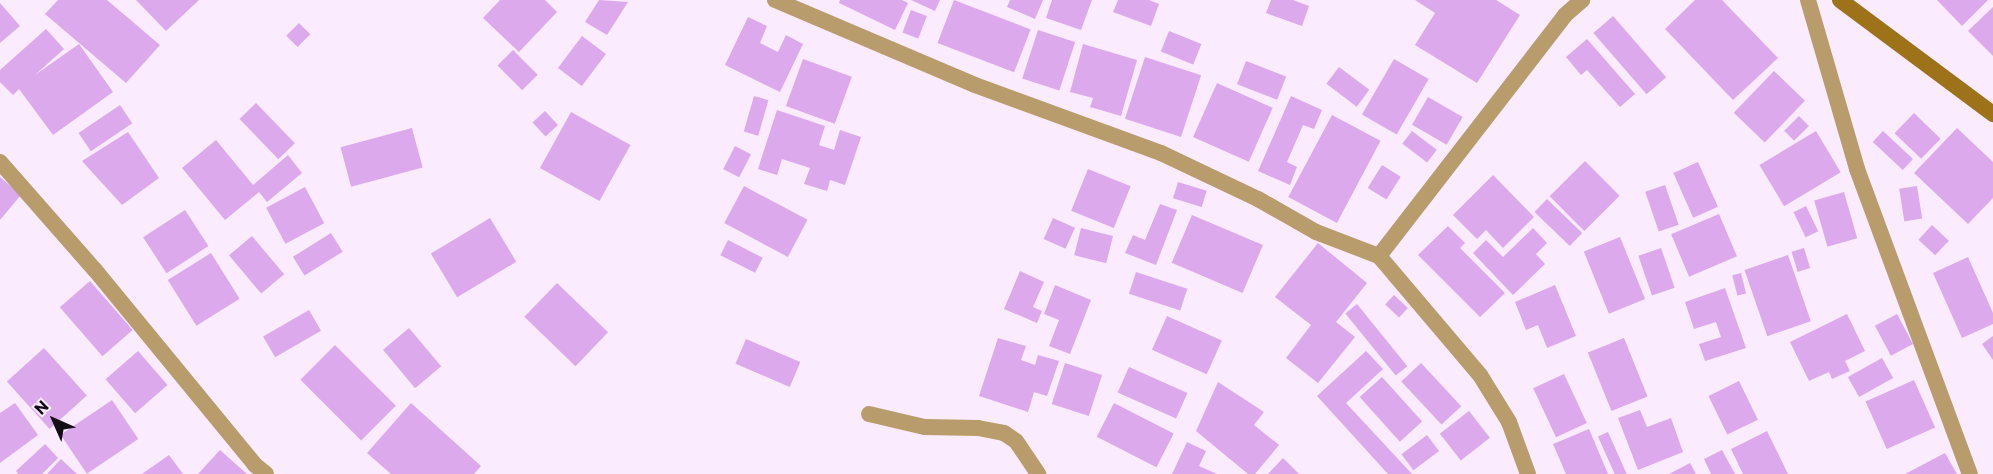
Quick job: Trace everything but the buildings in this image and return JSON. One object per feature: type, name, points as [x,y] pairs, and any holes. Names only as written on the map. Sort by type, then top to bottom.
[{"type":"main road","points":[[1840,0],[1993,114]]},
{"type":"street","points":[[775,0],[975,85],[1161,153],[1258,199],[1316,232],[1379,256],[1480,375],[1509,422],[1528,474]]},
{"type":"street","points":[[1379,256],[1565,15],[1582,0]]},
{"type":"street","points":[[1808,0],[1857,169],[1970,474]]},
{"type":"street","points":[[0,162],[94,270],[255,465],[266,474]]},
{"type":"street","points":[[869,414],[925,427],[978,428],[1004,433],[1016,441],[1038,474]]}]
